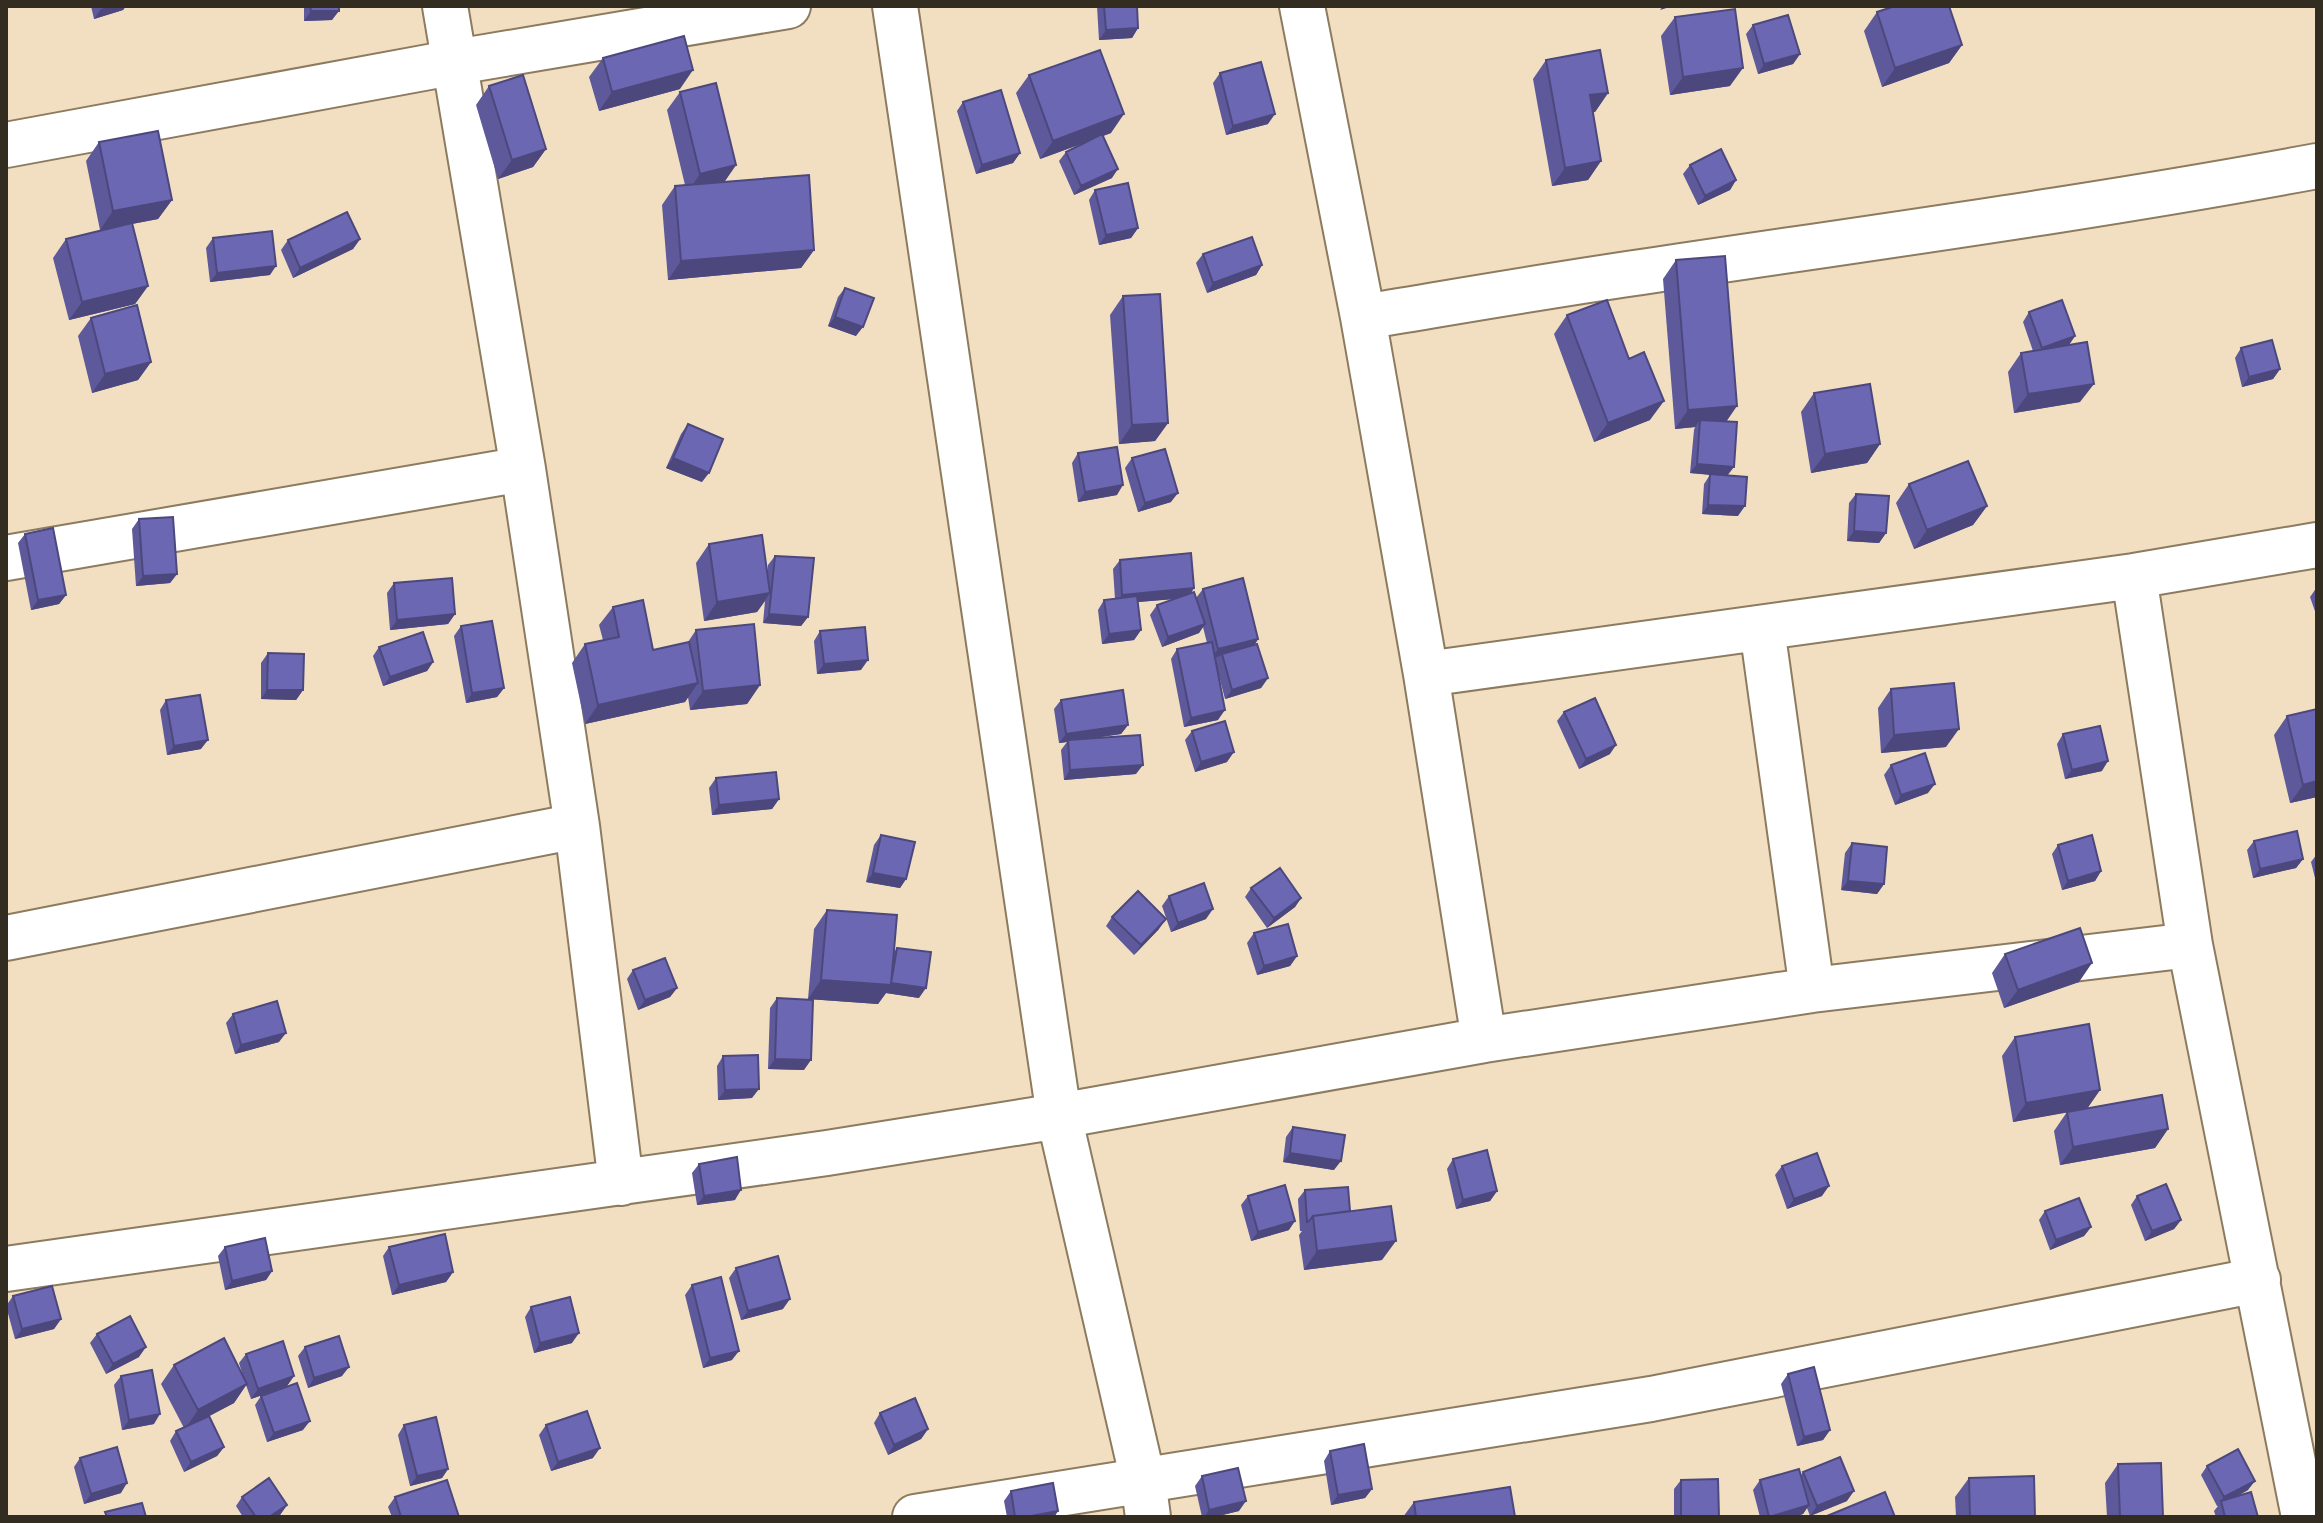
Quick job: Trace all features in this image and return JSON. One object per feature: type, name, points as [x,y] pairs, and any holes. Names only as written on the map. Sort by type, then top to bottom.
[{"type":"street","points":[[445,6],[523,469],[577,826],[621,1183]]},
{"type":"street","points":[[6,145],[456,62],[788,6]]},
{"type":"street","points":[[895,6],[1059,1116],[1145,1498]]},
{"type":"street","points":[[1302,6],[1363,317],[1426,674],[1484,1040]]},
{"type":"street","points":[[1363,317],[1652,270],[1988,222],[2317,166]]},
{"type":"street","points":[[6,558],[523,469]]},
{"type":"street","points":[[1426,674],[2134,576],[2317,545]]},
{"type":"street","points":[[2134,576],[2190,945],[2304,1517]]},
{"type":"street","points":[[1762,628],[1812,990]]},
{"type":"street","points":[[6,938],[577,826]]},
{"type":"street","points":[[6,1269],[621,1183],[1059,1116],[1484,1040],[1812,990],[2190,945]]},
{"type":"street","points":[[915,1517],[1145,1498],[2258,1280]]},
{"type":"building","points":[[310,6],[339,6],[339,11],[311,11]]},
{"type":"building","points":[[1104,6],[1137,6],[1138,28],[1106,30]]},
{"type":"building","points":[[1895,6],[1949,6],[1962,45],[1895,68],[1877,12]]},
{"type":"building","points":[[1735,9],[1743,68],[1683,77],[1675,17]]},
{"type":"building","points":[[1788,15],[1800,54],[1764,64],[1753,25]]},
{"type":"building","points":[[684,36],[693,70],[612,92],[603,58]]},
{"type":"building","points":[[1100,50],[1124,114],[1053,141],[1029,75]]},
{"type":"building","points":[[1600,50],[1608,93],[1590,95],[1601,161],[1565,168],[1546,60]]},
{"type":"building","points":[[1261,62],[1275,114],[1233,126],[1220,73]]},
{"type":"building","points":[[523,75],[546,149],[512,160],[489,86]]},
{"type":"building","points":[[716,83],[736,165],[700,174],[680,92]]},
{"type":"building","points":[[1001,90],[1020,153],[982,165],[963,102]]},
{"type":"building","points":[[158,131],[172,200],[113,211],[99,142]]},
{"type":"building","points":[[1102,134],[1118,169],[1081,186],[1066,152]]},
{"type":"building","points":[[1721,149],[1736,180],[1705,196],[1690,165]]},
{"type":"building","points":[[809,175],[814,250],[681,261],[675,186]]},
{"type":"building","points":[[1128,183],[1138,228],[1106,235],[1095,190]]},
{"type":"building","points":[[347,212],[360,239],[300,268],[288,240]]},
{"type":"building","points":[[132,223],[148,286],[82,302],[66,239]]},
{"type":"building","points":[[272,231],[276,266],[217,273],[213,238]]},
{"type":"building","points":[[1252,237],[1262,265],[1213,283],[1203,254]]},
{"type":"building","points":[[1725,256],[1737,406],[1688,410],[1676,260]]},
{"type":"building","points":[[845,288],[874,298],[863,327],[835,317]]},
{"type":"building","points":[[1160,294],[1168,423],[1132,425],[1123,296]]},
{"type":"building","points":[[1607,300],[1629,359],[1644,352],[1664,401],[1608,423],[1567,315]]},
{"type":"building","points":[[2062,300],[2075,336],[2042,348],[2029,312]]},
{"type":"building","points":[[137,305],[151,362],[105,374],[91,318]]},
{"type":"building","points":[[2272,340],[2280,369],[2249,377],[2241,348]]},
{"type":"building","points":[[2087,342],[2094,384],[2028,394],[2021,353]]},
{"type":"building","points":[[1870,384],[1880,444],[1825,454],[1814,393]]},
{"type":"building","points":[[1700,420],[1737,422],[1734,467],[1697,464]]},
{"type":"building","points":[[688,424],[723,439],[709,473],[673,458]]},
{"type":"building","points":[[1117,447],[1123,485],[1085,492],[1078,453]]},
{"type":"building","points":[[1165,449],[1178,493],[1145,503],[1132,458]]},
{"type":"building","points":[[1968,461],[1987,506],[1927,530],[1909,484]]},
{"type":"building","points":[[1710,474],[1747,477],[1745,506],[1708,505]]},
{"type":"building","points":[[1856,494],[1889,496],[1886,533],[1854,531]]},
{"type":"building","points":[[173,517],[177,574],[143,576],[139,519]]},
{"type":"building","points":[[53,528],[66,595],[38,600],[25,534]]},
{"type":"building","points":[[762,535],[770,593],[717,602],[709,544]]},
{"type":"building","points":[[1191,553],[1194,588],[1122,595],[1120,560]]},
{"type":"building","points":[[775,556],[814,558],[808,617],[769,614]]},
{"type":"building","points":[[452,578],[455,614],[397,620],[394,583]]},
{"type":"building","points":[[1243,578],[1258,639],[1218,649],[1203,589]]},
{"type":"building","points":[[1194,592],[1205,624],[1168,637],[1157,605]]},
{"type":"building","points":[[1137,596],[1141,630],[1109,634],[1104,600]]},
{"type":"building","points":[[643,600],[653,650],[689,642],[698,683],[598,705],[585,644],[619,637],[613,607]]},
{"type":"building","points":[[492,621],[504,688],[472,693],[461,626]]},
{"type":"building","points":[[754,624],[760,685],[703,691],[696,630]]},
{"type":"building","points":[[865,627],[868,660],[824,664],[820,631]]},
{"type":"building","points":[[423,632],[433,662],[390,677],[379,647]]},
{"type":"building","points":[[1212,642],[1225,710],[1191,718],[1177,649]]},
{"type":"building","points":[[1257,644],[1268,678],[1232,690],[1222,654]]},
{"type":"building","points":[[268,653],[304,654],[303,690],[267,690]]},
{"type":"building","points":[[1954,683],[1959,729],[1894,735],[1891,689]]},
{"type":"building","points":[[1123,690],[1128,725],[1066,734],[1061,700]]},
{"type":"building","points":[[200,695],[208,740],[174,746],[166,700]]},
{"type":"building","points":[[1595,698],[1616,745],[1586,759],[1564,712]]},
{"type":"building","points":[[2317,709],[2317,781],[2303,785],[2287,716]]},
{"type":"building","points":[[1225,721],[1234,752],[1201,762],[1192,731]]},
{"type":"building","points":[[2100,726],[2108,761],[2072,770],[2063,734]]},
{"type":"building","points":[[1140,735],[1143,765],[1070,770],[1068,740]]},
{"type":"building","points":[[1925,753],[1935,784],[1901,795],[1891,765]]},
{"type":"building","points":[[776,772],[779,799],[719,805],[716,778]]},
{"type":"building","points":[[2297,831],[2303,859],[2260,869],[2254,841]]},
{"type":"building","points":[[881,835],[915,842],[906,879],[873,873]]},
{"type":"building","points":[[2092,835],[2101,871],[2068,881],[2058,845]]},
{"type":"building","points":[[1852,843],[1887,847],[1884,884],[1848,881]]},
{"type":"building","points":[[1280,868],[1301,898],[1274,918],[1251,888]]},
{"type":"building","points":[[1204,883],[1213,909],[1178,923],[1169,896]]},
{"type":"building","points":[[1138,891],[1166,919],[1141,945],[1112,917]]},
{"type":"building","points":[[827,910],[897,915],[891,985],[821,980]]},
{"type":"building","points":[[1288,924],[1297,956],[1264,966],[1254,933]]},
{"type":"building","points":[[2080,928],[2092,963],[2018,990],[2005,954]]},
{"type":"building","points":[[897,948],[931,952],[926,988],[891,983]]},
{"type":"building","points":[[665,958],[677,988],[645,1000],[633,970]]},
{"type":"building","points":[[777,998],[813,1000],[811,1060],[775,1059]]},
{"type":"building","points":[[277,1001],[286,1033],[241,1045],[233,1014]]},
{"type":"building","points":[[2089,1024],[2100,1090],[2026,1103],[2015,1037]]},
{"type":"building","points":[[758,1055],[759,1089],[725,1090],[723,1056]]},
{"type":"building","points":[[2162,1095],[2168,1129],[2073,1147],[2067,1112]]},
{"type":"building","points":[[1293,1127],[1345,1135],[1341,1161],[1290,1153]]},
{"type":"building","points":[[1487,1150],[1497,1191],[1463,1200],[1453,1159]]},
{"type":"building","points":[[1817,1153],[1829,1186],[1794,1199],[1782,1166]]},
{"type":"building","points":[[737,1157],[741,1190],[704,1196],[699,1164]]},
{"type":"building","points":[[2166,1184],[2181,1220],[2152,1231],[2137,1196]]},
{"type":"building","points":[[1285,1185],[1295,1221],[1258,1232],[1248,1196]]},
{"type":"building","points":[[1348,1187],[1350,1211],[1313,1216],[1307,1222],[1305,1190]]},
{"type":"building","points":[[2079,1198],[2091,1227],[2056,1240],[2045,1211]]},
{"type":"building","points":[[1391,1206],[1396,1241],[1317,1251],[1313,1216]]},
{"type":"building","points":[[445,1234],[453,1272],[399,1285],[389,1247]]},
{"type":"building","points":[[265,1238],[272,1271],[232,1281],[225,1247]]},
{"type":"building","points":[[778,1256],[790,1299],[748,1311],[736,1268]]},
{"type":"building","points":[[721,1277],[739,1351],[710,1358],[692,1285]]},
{"type":"building","points":[[52,1286],[61,1319],[22,1329],[13,1296]]},
{"type":"building","points":[[570,1297],[579,1333],[540,1343],[531,1307]]},
{"type":"building","points":[[130,1316],[146,1347],[113,1364],[97,1334]]},
{"type":"building","points":[[339,1336],[349,1367],[314,1378],[305,1347]]},
{"type":"building","points":[[224,1338],[247,1384],[198,1410],[174,1365]]},
{"type":"building","points":[[283,1341],[294,1376],[258,1389],[246,1354]]},
{"type":"building","points":[[1814,1367],[1830,1430],[1804,1437],[1788,1374]]},
{"type":"building","points":[[152,1370],[160,1414],[129,1420],[121,1376]]},
{"type":"building","points":[[297,1383],[310,1421],[274,1433],[261,1396]]},
{"type":"building","points":[[915,1398],[928,1429],[894,1445],[880,1413]]},
{"type":"building","points":[[587,1411],[600,1448],[558,1462],[546,1425]]},
{"type":"building","points":[[209,1416],[224,1447],[191,1462],[176,1431]]},
{"type":"building","points":[[436,1417],[448,1469],[417,1476],[404,1425]]},
{"type":"building","points":[[1364,1444],[1372,1489],[1338,1495],[1330,1451]]},
{"type":"building","points":[[117,1447],[127,1483],[91,1494],[80,1458]]},
{"type":"building","points":[[2238,1449],[2255,1481],[2224,1497],[2207,1466]]},
{"type":"building","points":[[1840,1457],[1854,1491],[1817,1506],[1803,1472]]},
{"type":"building","points":[[2161,1463],[2163,1517],[2120,1517],[2118,1464]]},
{"type":"building","points":[[1238,1468],[1246,1501],[1209,1510],[1202,1476]]},
{"type":"building","points":[[1799,1469],[1809,1505],[1769,1517],[1760,1480]]},
{"type":"building","points":[[2034,1476],[2035,1517],[1970,1517],[1969,1478]]},
{"type":"building","points":[[269,1478],[287,1505],[269,1517],[256,1517],[242,1497]]},
{"type":"building","points":[[1718,1479],[1719,1517],[1681,1517],[1681,1480]]},
{"type":"building","points":[[447,1480],[459,1517],[401,1517],[395,1497]]},
{"type":"building","points":[[1053,1483],[1058,1511],[1015,1517],[1011,1491]]},
{"type":"building","points":[[1510,1487],[1515,1517],[1416,1517],[1414,1502]]},
{"type":"building","points":[[1885,1492],[1895,1517],[1827,1517],[1827,1516]]},
{"type":"building","points":[[2251,1492],[2258,1517],[2225,1517],[2221,1501]]},
{"type":"building","points":[[142,1503],[146,1517],[107,1517],[105,1512]]}]
